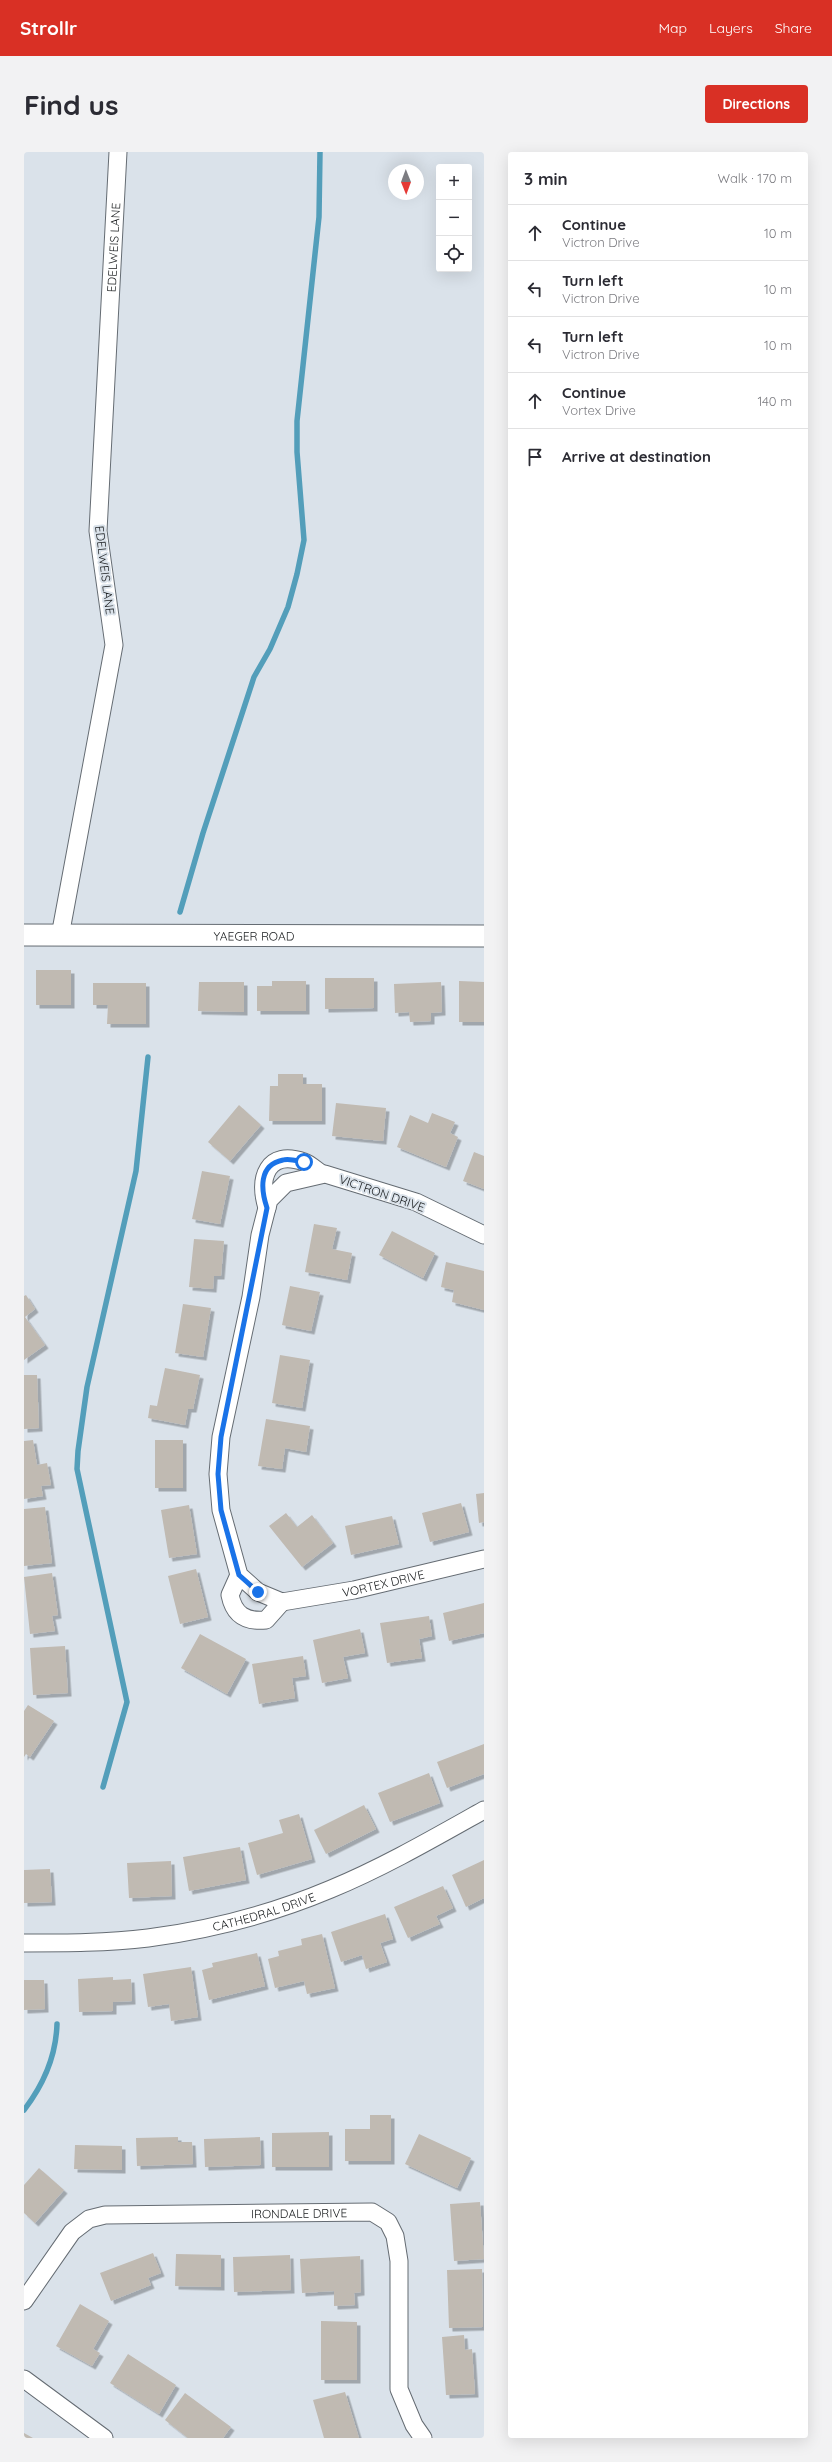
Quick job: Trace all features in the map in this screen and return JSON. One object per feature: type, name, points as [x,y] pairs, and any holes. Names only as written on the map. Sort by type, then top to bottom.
[{"type":"street","name":"EDELWEIS LANE","points":[[60,936],[114,645],[98,531],[118,152]]},
{"type":"street","name":"YAEGER ROAD","points":[[24,935],[484,936]]},
{"type":"street","name":"VICTRON DRIVE","points":[[267,1208],[262,1192],[263,1178],[268,1167],[283,1160],[304,1162],[322,1174],[416,1202],[484,1235]]},
{"type":"street","name":"VICTRON DRIVE","points":[[267,1208],[269,1200],[286,1183],[322,1174]]},
{"type":"street","points":[[239,1575],[230,1595],[236,1613],[245,1619],[266,1620],[275,1612],[282,1602],[258,1592],[239,1575],[221,1510],[218,1474],[221,1437],[267,1208]]},
{"type":"street","name":"VORTEX DRIVE","points":[[282,1602],[354,1590],[484,1559]]},
{"type":"street","name":"CATHEDRAL DRIVE","points":[[24,1943],[146,1938],[194,1930],[283,1906],[331,1889],[413,1850],[484,1810]]},
{"type":"street","name":"IRONDALE DRIVE","points":[[24,2301],[72,2232],[89,2219],[105,2215],[372,2212],[388,2222],[395,2236],[399,2261],[399,2389],[414,2425],[424,2438]]},
{"type":"street","points":[[24,2379],[104,2438]]},
{"type":"building","points":[[36,970],[71,970],[71,1005],[36,1005]]},
{"type":"building","points":[[325,978],[374,978],[374,1008],[325,1009]]},
{"type":"building","points":[[272,981],[306,981],[306,1011],[257,1011],[257,986],[272,986]]},
{"type":"building","points":[[459,981],[484,982],[484,1022],[459,1022]]},
{"type":"building","points":[[199,982],[244,982],[244,1012],[198,1011]]},
{"type":"building","points":[[441,982],[442,1012],[431,1013],[431,1021],[410,1022],[409,1012],[395,1013],[394,984]]},
{"type":"building","points":[[93,983],[146,983],[146,1024],[107,1024],[108,1005],[93,1005]]},
{"type":"building","points":[[278,1074],[303,1074],[303,1084],[322,1084],[322,1121],[269,1121],[270,1086],[278,1086]]},
{"type":"building","points":[[336,1103],[386,1108],[383,1141],[332,1136]]},
{"type":"building","points":[[239,1105],[261,1125],[230,1161],[208,1142]]},
{"type":"building","points":[[432,1113],[455,1122],[450,1133],[458,1137],[446,1167],[397,1147],[410,1115],[428,1123]]},
{"type":"building","points":[[474,1152],[484,1156],[484,1189],[463,1181]]},
{"type":"building","points":[[202,1171],[230,1176],[220,1224],[192,1219]]},
{"type":"building","points":[[314,1224],[337,1228],[332,1249],[352,1253],[347,1280],[305,1272]]},
{"type":"building","points":[[392,1231],[435,1253],[423,1278],[379,1255]]},
{"type":"building","points":[[194,1239],[224,1241],[221,1276],[214,1276],[213,1289],[189,1287]]},
{"type":"building","points":[[446,1262],[484,1271],[484,1310],[452,1302],[454,1290],[441,1287]]},
{"type":"building","points":[[290,1286],[320,1292],[311,1331],[282,1325]]},
{"type":"building","points":[[26,1295],[35,1309],[25,1317],[45,1345],[24,1360],[24,1296]]},
{"type":"building","points":[[183,1304],[211,1308],[203,1357],[175,1353]]},
{"type":"building","points":[[280,1355],[310,1360],[302,1408],[272,1403]]},
{"type":"building","points":[[165,1368],[200,1375],[193,1409],[188,1409],[185,1425],[148,1418],[150,1405],[157,1406]]},
{"type":"building","points":[[24,1375],[37,1375],[39,1428],[24,1429]]},
{"type":"building","points":[[266,1419],[310,1426],[306,1452],[285,1448],[282,1469],[258,1466]]},
{"type":"building","points":[[33,1440],[37,1465],[47,1463],[51,1485],[41,1486],[43,1496],[24,1499],[24,1441]]},
{"type":"building","points":[[155,1440],[183,1440],[183,1488],[155,1488]]},
{"type":"building","points":[[484,1493],[484,1522],[479,1523],[476,1494]]},
{"type":"building","points":[[461,1503],[469,1532],[430,1542],[422,1513]]},
{"type":"building","points":[[189,1505],[197,1554],[169,1558],[161,1510]]},
{"type":"building","points":[[45,1507],[52,1563],[24,1566],[24,1509]]},
{"type":"building","points":[[286,1513],[297,1527],[312,1515],[333,1543],[302,1567],[269,1526]]},
{"type":"building","points":[[392,1516],[399,1544],[351,1555],[345,1526]]},
{"type":"building","points":[[196,1569],[208,1617],[180,1624],[168,1576]]},
{"type":"building","points":[[52,1573],[58,1615],[52,1616],[55,1631],[30,1634],[24,1577]]},
{"type":"building","points":[[484,1603],[484,1633],[449,1641],[443,1613]]},
{"type":"building","points":[[429,1616],[432,1636],[419,1639],[422,1658],[387,1663],[380,1623]]},
{"type":"building","points":[[360,1629],[365,1653],[343,1657],[348,1678],[322,1683],[313,1640]]},
{"type":"building","points":[[200,1634],[246,1659],[227,1694],[181,1668]]},
{"type":"building","points":[[65,1646],[68,1693],[33,1695],[30,1648]]},
{"type":"building","points":[[303,1656],[306,1676],[292,1678],[295,1698],[259,1704],[252,1664]]},
{"type":"building","points":[[28,1705],[54,1721],[30,1757],[26,1754],[24,1757],[24,1711]]},
{"type":"building","points":[[484,1744],[484,1774],[447,1788],[437,1762]]},
{"type":"building","points":[[429,1773],[440,1803],[390,1822],[378,1793]]},
{"type":"building","points":[[364,1805],[376,1829],[326,1854],[314,1830]]},
{"type":"building","points":[[299,1814],[312,1859],[257,1875],[248,1843],[283,1833],[279,1820]]},
{"type":"building","points":[[240,1847],[246,1880],[189,1891],[183,1857]]},
{"type":"building","points":[[484,1860],[484,1898],[466,1907],[452,1875]]},
{"type":"building","points":[[171,1861],[172,1896],[129,1898],[127,1863]]},
{"type":"building","points":[[50,1869],[52,1902],[24,1903],[24,1870]]},
{"type":"building","points":[[443,1886],[453,1908],[436,1916],[440,1924],[408,1938],[394,1907]]},
{"type":"building","points":[[385,1914],[393,1939],[380,1943],[387,1962],[366,1969],[362,1955],[341,1962],[331,1932]]},
{"type":"building","points":[[322,1934],[335,1988],[307,1994],[304,1981],[275,1988],[268,1959],[279,1956],[278,1951],[302,1945],[301,1939]]},
{"type":"building","points":[[257,1953],[265,1986],[209,2000],[202,1970],[213,1967],[212,1963]]},
{"type":"building","points":[[191,1967],[198,2017],[171,2021],[169,2004],[148,2007],[143,1974]]},
{"type":"building","points":[[113,1977],[113,1980],[131,1979],[132,2001],[113,2002],[113,2011],[79,2012],[78,1979]]},
{"type":"building","points":[[24,1980],[44,1980],[45,2009],[24,2010]]},
{"type":"building","points":[[370,2115],[391,2115],[391,2161],[345,2161],[345,2129],[370,2129]]},
{"type":"building","points":[[329,2132],[329,2167],[272,2167],[272,2133]]},
{"type":"building","points":[[419,2134],[471,2158],[457,2188],[405,2164]]},
{"type":"building","points":[[178,2137],[178,2142],[192,2142],[193,2164],[137,2166],[136,2138]]},
{"type":"building","points":[[260,2137],[261,2165],[205,2167],[204,2139]]},
{"type":"building","points":[[75,2145],[122,2146],[122,2170],[74,2169]]},
{"type":"building","points":[[39,2168],[64,2190],[35,2223],[24,2213],[24,2185]]},
{"type":"building","points":[[480,2202],[484,2259],[454,2261],[450,2204]]},
{"type":"building","points":[[153,2253],[161,2273],[148,2278],[151,2285],[111,2301],[100,2273]]},
{"type":"building","points":[[176,2254],[221,2255],[221,2287],[175,2286]]},
{"type":"building","points":[[290,2255],[291,2290],[234,2292],[233,2257]]},
{"type":"building","points":[[360,2256],[361,2292],[354,2293],[355,2305],[334,2306],[334,2291],[302,2293],[300,2259]]},
{"type":"building","points":[[482,2269],[483,2327],[449,2328],[447,2270]]},
{"type":"building","points":[[80,2304],[109,2321],[93,2349],[100,2353],[92,2366],[56,2346]]},
{"type":"building","points":[[321,2321],[357,2322],[357,2380],[321,2380]]},
{"type":"building","points":[[464,2335],[465,2350],[472,2349],[475,2394],[446,2395],[442,2337]]},
{"type":"building","points":[[128,2354],[176,2385],[159,2414],[110,2383]]},
{"type":"building","points":[[345,2392],[359,2438],[324,2438],[313,2400]]},
{"type":"building","points":[[185,2393],[231,2427],[223,2438],[188,2438],[165,2420]]},
{"type":"building","points":[[24,2433],[33,2438],[24,2438]]},
{"type":"waterway","points":[[180,912],[203,833],[254,677],[270,649],[288,607],[304,540],[297,452],[297,421],[319,217],[320,152]]},
{"type":"waterway","points":[[103,1787],[127,1702],[77,1469],[78,1451],[87,1387],[136,1171],[148,1057]]},
{"type":"waterway","points":[[24,2110],[48,2070],[54,2048],[57,2024]]},
{"type":"route","points":[[258,1592],[239,1575],[221,1510],[218,1474],[221,1437],[251,1297],[260,1235],[267,1208],[262,1192],[263,1178],[268,1167],[283,1160],[304,1162]]}]
